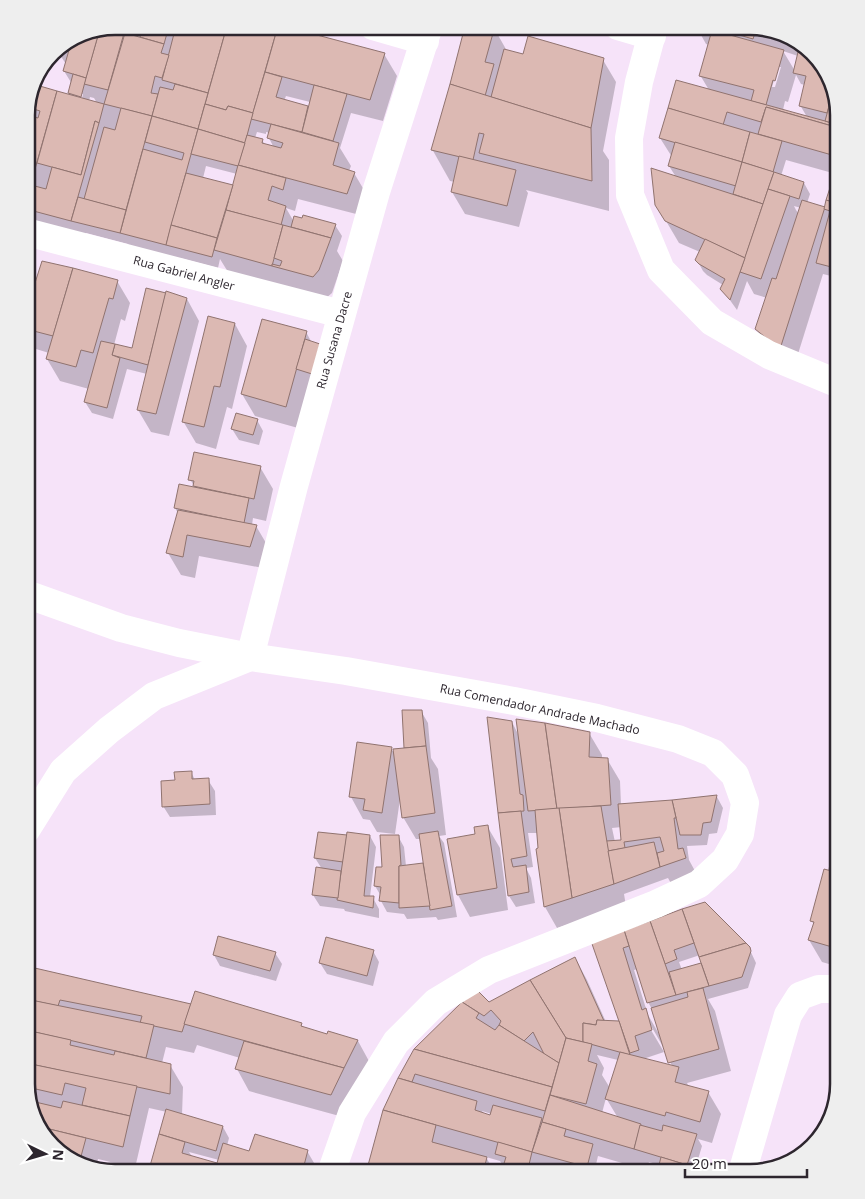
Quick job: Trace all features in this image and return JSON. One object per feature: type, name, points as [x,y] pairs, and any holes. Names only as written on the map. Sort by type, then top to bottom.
[{"type":"street","name":"Rua Susana Dacre","points":[[250,658],[341,314],[376,192],[427,35]]},
{"type":"street","points":[[652,35],[639,82],[628,138],[630,195],[661,270],[712,322],[769,355],[830,380]]},
{"type":"street","name":"Rua Gabriel Angler","points":[[35,234],[341,314]]},
{"type":"street","name":"Rua Comendador Andrade Machado","points":[[35,597],[121,628],[179,643],[250,658],[346,671],[597,718],[678,739],[713,753],[735,775],[745,803],[740,834],[725,860],[699,884],[656,904],[489,970],[436,1002],[396,1042],[352,1113],[334,1164]]},
{"type":"street","points":[[35,816],[63,771],[109,730],[154,696],[250,658]]},
{"type":"street","points":[[745,1164],[788,1015],[800,996],[818,988],[830,989]]},
{"type":"building","points":[[123,35],[108,90],[84,84],[97,37]]},
{"type":"building","points":[[124,35],[132,35],[164,44],[161,53],[169,55],[162,78],[155,76],[151,93],[158,94],[152,116],[104,104]]},
{"type":"building","points":[[141,35],[166,35],[164,44],[140,37]]},
{"type":"building","points":[[174,35],[224,35],[208,93],[162,80]]},
{"type":"building","points":[[224,35],[275,35],[253,113],[228,106],[226,110],[205,104]]},
{"type":"building","points":[[275,35],[317,35],[385,53],[370,100],[265,72]]},
{"type":"building","points":[[463,35],[492,35],[485,62],[494,64],[485,96],[450,84]]},
{"type":"building","points":[[711,35],[730,35],[784,50],[766,105],[751,101],[754,90],[699,76]]},
{"type":"building","points":[[739,35],[754,35],[753,39]]},
{"type":"building","points":[[528,36],[604,58],[591,128],[491,97],[504,49],[523,54]]},
{"type":"building","points":[[98,37],[86,78],[63,71],[69,50],[89,39]]},
{"type":"building","points":[[798,52],[800,52],[810,62],[824,84],[829,104],[827,113],[799,106],[806,76],[793,73]]},
{"type":"building","points":[[265,72],[282,77],[276,97],[308,106],[302,132],[251,119]]},
{"type":"building","points":[[73,74],[86,78],[81,97],[68,93]]},
{"type":"building","points":[[676,80],[830,123],[830,125],[766,107],[761,122],[727,112],[723,125],[668,108]]},
{"type":"building","points":[[175,84],[208,93],[198,129],[152,116],[160,87],[173,90]]},
{"type":"building","points":[[450,84],[591,128],[592,181],[479,153],[484,134],[479,133],[473,160],[431,150]]},
{"type":"building","points":[[314,85],[347,94],[333,141],[302,132]]},
{"type":"building","points":[[41,86],[57,91],[35,169],[35,117],[38,118],[40,111],[35,109]]},
{"type":"building","points":[[57,91],[104,104],[99,123],[95,121],[81,175],[37,163]]},
{"type":"building","points":[[205,104],[226,110],[228,106],[253,113],[245,143],[198,129]]},
{"type":"building","points":[[829,106],[830,122],[825,121]]},
{"type":"building","points":[[766,107],[830,125],[830,154],[758,134]]},
{"type":"building","points":[[121,108],[152,116],[126,210],[84,199],[104,127],[115,130]]},
{"type":"building","points":[[668,108],[750,132],[742,162],[659,138]]},
{"type":"building","points":[[152,116],[198,129],[166,245],[120,233],[143,149],[182,160],[184,153],[145,142]]},
{"type":"building","points":[[95,121],[99,123],[71,221],[35,211],[35,186],[46,189],[52,167],[81,175]]},
{"type":"building","points":[[271,124],[339,143],[333,165],[355,172],[347,194],[238,165],[247,135],[263,139],[262,143],[281,148],[283,143],[267,138]]},
{"type":"building","points":[[198,129],[245,143],[238,166],[191,154]]},
{"type":"building","points":[[750,132],[782,141],[773,172],[742,162]]},
{"type":"building","points":[[675,142],[742,162],[736,186],[668,166]]},
{"type":"building","points":[[459,156],[516,170],[507,206],[451,192]]},
{"type":"building","points":[[742,162],[774,172],[763,204],[733,194]]},
{"type":"building","points":[[238,165],[286,178],[283,190],[272,186],[268,200],[286,206],[281,225],[226,210]]},
{"type":"building","points":[[651,168],[763,204],[745,258],[665,221],[655,205]]},
{"type":"building","points":[[774,172],[804,182],[799,199],[768,189]]},
{"type":"building","points":[[186,173],[233,185],[217,238],[171,225]]},
{"type":"building","points":[[830,188],[830,201],[826,200]]},
{"type":"building","points":[[768,189],[790,196],[761,279],[740,272]]},
{"type":"building","points":[[78,197],[126,210],[120,233],[71,221]]},
{"type":"building","points":[[802,200],[825,207],[780,349],[755,329],[772,278],[776,279]]},
{"type":"building","points":[[826,200],[830,201],[830,211],[824,209]]},
{"type":"building","points":[[226,210],[283,225],[272,266],[214,250]]},
{"type":"building","points":[[830,211],[830,267],[816,263]]},
{"type":"building","points":[[303,215],[336,224],[331,238],[291,227],[294,216],[302,218]]},
{"type":"building","points":[[171,225],[217,238],[212,257],[166,245]]},
{"type":"building","points":[[283,225],[331,238],[319,270],[313,277],[272,266],[272,264],[280,266],[282,261],[274,258]]},
{"type":"building","points":[[705,239],[745,258],[730,300],[720,289],[725,279],[695,260]]},
{"type":"building","points":[[42,261],[73,268],[53,336],[35,331],[35,283]]},
{"type":"building","points":[[73,268],[118,280],[113,299],[109,298],[93,353],[81,350],[76,367],[46,359]]},
{"type":"building","points":[[146,288],[166,293],[148,365],[112,355],[115,344],[132,348]]},
{"type":"building","points":[[166,291],[187,298],[156,414],[137,410]]},
{"type":"building","points":[[208,316],[235,323],[220,387],[214,386],[204,427],[182,422]]},
{"type":"building","points":[[262,319],[307,331],[286,407],[241,394]]},
{"type":"building","points":[[305,339],[320,344],[312,374],[296,369]]},
{"type":"building","points":[[101,341],[115,344],[112,355],[120,358],[107,408],[84,402]]},
{"type":"building","points":[[236,413],[258,419],[253,435],[231,429]]},
{"type":"building","points":[[194,452],[261,466],[254,499],[193,486],[194,481],[188,480]]},
{"type":"building","points":[[179,484],[249,498],[244,523],[174,508]]},
{"type":"building","points":[[178,510],[257,525],[250,547],[187,535],[183,557],[166,553]]},
{"type":"building","points":[[402,710],[422,710],[426,746],[404,748]]},
{"type":"building","points":[[487,717],[512,721],[520,794],[523,795],[524,811],[498,813]]},
{"type":"building","points":[[516,719],[545,723],[557,809],[528,811]]},
{"type":"building","points":[[545,723],[590,732],[589,757],[608,758],[611,805],[557,809]]},
{"type":"building","points":[[357,742],[392,747],[382,813],[363,810],[365,799],[349,797]]},
{"type":"building","points":[[426,746],[435,813],[402,818],[393,749]]},
{"type":"building","points":[[192,771],[192,779],[209,778],[210,804],[162,807],[161,781],[175,780],[174,772]]},
{"type":"building","points":[[717,795],[711,822],[703,823],[701,835],[680,835],[672,800]]},
{"type":"building","points":[[672,800],[676,818],[674,818],[678,849],[683,848],[686,858],[660,867],[657,853],[664,851],[660,837],[624,842],[625,848],[608,851],[606,841],[621,840],[618,804]]},
{"type":"building","points":[[601,806],[614,884],[572,898],[559,808]]},
{"type":"building","points":[[559,808],[572,898],[544,907],[536,849],[538,848],[535,810]]},
{"type":"building","points":[[521,811],[527,856],[511,859],[513,867],[526,865],[529,892],[508,896],[498,813]]},
{"type":"building","points":[[488,825],[497,888],[457,895],[447,839],[475,834],[474,827]]},
{"type":"building","points":[[438,831],[452,906],[430,910],[419,834]]},
{"type":"building","points":[[318,832],[347,835],[343,862],[314,858]]},
{"type":"building","points":[[347,832],[370,835],[364,896],[374,896],[373,908],[337,900]]},
{"type":"building","points":[[380,835],[399,835],[401,865],[399,866],[399,903],[379,901],[381,887],[374,886],[376,867],[382,867]]},
{"type":"building","points":[[654,842],[660,867],[614,884],[608,851]]},
{"type":"building","points":[[423,863],[430,906],[399,908],[399,866]]},
{"type":"building","points":[[316,867],[341,871],[338,898],[312,895]]},
{"type":"building","points":[[824,869],[830,871],[830,946],[808,940],[814,922],[810,921]]},
{"type":"building","points":[[705,902],[746,943],[699,957],[682,909]]},
{"type":"building","points":[[682,909],[694,943],[674,950],[677,959],[665,964],[650,921]]},
{"type":"building","points":[[650,921],[676,995],[647,1003],[624,930]]},
{"type":"building","points":[[624,930],[629,946],[623,948],[642,1010],[646,1008],[652,1030],[635,1036],[639,1050],[630,1053],[591,941]]},
{"type":"building","points":[[218,936],[276,952],[270,971],[213,955]]},
{"type":"building","points":[[326,937],[374,950],[367,976],[319,963]]},
{"type":"building","points":[[746,943],[751,951],[742,977],[709,986],[699,957]]},
{"type":"building","points":[[575,957],[604,1021],[597,1020],[596,1025],[583,1023],[583,1042],[566,1038],[530,980]]},
{"type":"building","points":[[701,963],[709,986],[676,995],[669,972]]},
{"type":"building","points":[[35,968],[191,1004],[182,1032],[140,1023],[142,1016],[60,1000],[58,1006],[35,1001]]},
{"type":"building","points":[[530,980],[566,1038],[559,1063],[544,1054],[533,1032],[524,1041],[499,1025],[501,1021],[491,1010],[484,1016],[462,1002],[478,991],[489,1002]]},
{"type":"building","points":[[703,988],[719,1049],[668,1063],[651,1008],[688,997],[687,992]]},
{"type":"building","points":[[195,991],[302,1023],[301,1026],[327,1034],[328,1031],[358,1040],[344,1068],[184,1024]]},
{"type":"building","points":[[35,1001],[154,1025],[146,1058],[35,1032]]},
{"type":"building","points":[[462,1002],[479,1013],[476,1018],[495,1030],[499,1025],[559,1063],[552,1087],[414,1049]]},
{"type":"building","points":[[597,1020],[619,1021],[630,1055],[583,1042],[583,1023],[596,1025]]},
{"type":"building","points":[[35,1032],[71,1040],[70,1045],[114,1055],[115,1051],[171,1064],[170,1094],[35,1065]]},
{"type":"building","points":[[566,1038],[592,1044],[588,1061],[597,1064],[586,1104],[550,1095]]},
{"type":"building","points":[[244,1041],[344,1068],[331,1095],[327,1094],[235,1069]]},
{"type":"building","points":[[414,1049],[552,1087],[545,1111],[415,1074],[412,1082],[398,1078]]},
{"type":"building","points":[[620,1052],[679,1067],[675,1082],[709,1091],[700,1122],[666,1112],[665,1116],[605,1099]]},
{"type":"building","points":[[35,1065],[137,1086],[130,1116],[82,1105],[86,1088],[65,1083],[62,1095],[35,1089]]},
{"type":"building","points":[[398,1078],[477,1101],[475,1110],[490,1115],[493,1105],[542,1118],[532,1152],[383,1110]]},
{"type":"building","points":[[550,1095],[641,1124],[634,1149],[542,1122]]},
{"type":"building","points":[[63,1101],[130,1116],[123,1147],[70,1134],[70,1129],[49,1129],[41,1115],[38,1103],[61,1108]]},
{"type":"building","points":[[166,1109],[223,1126],[216,1151],[159,1134]]},
{"type":"building","points":[[383,1110],[436,1125],[432,1142],[487,1157],[485,1164],[368,1164]]},
{"type":"building","points":[[542,1122],[566,1129],[564,1136],[593,1144],[588,1164],[576,1164],[532,1152]]},
{"type":"building","points":[[640,1125],[662,1131],[663,1125],[697,1134],[687,1164],[634,1149]]},
{"type":"building","points":[[70,1134],[86,1138],[81,1157],[70,1151]]},
{"type":"building","points":[[159,1134],[185,1142],[182,1153],[217,1163],[223,1143],[249,1151],[255,1134],[308,1150],[304,1164],[151,1164]]},
{"type":"building","points":[[498,1142],[532,1152],[529,1164],[504,1164],[506,1157],[495,1154]]},
{"type":"building","points":[[661,1157],[684,1164],[659,1164]]}]
